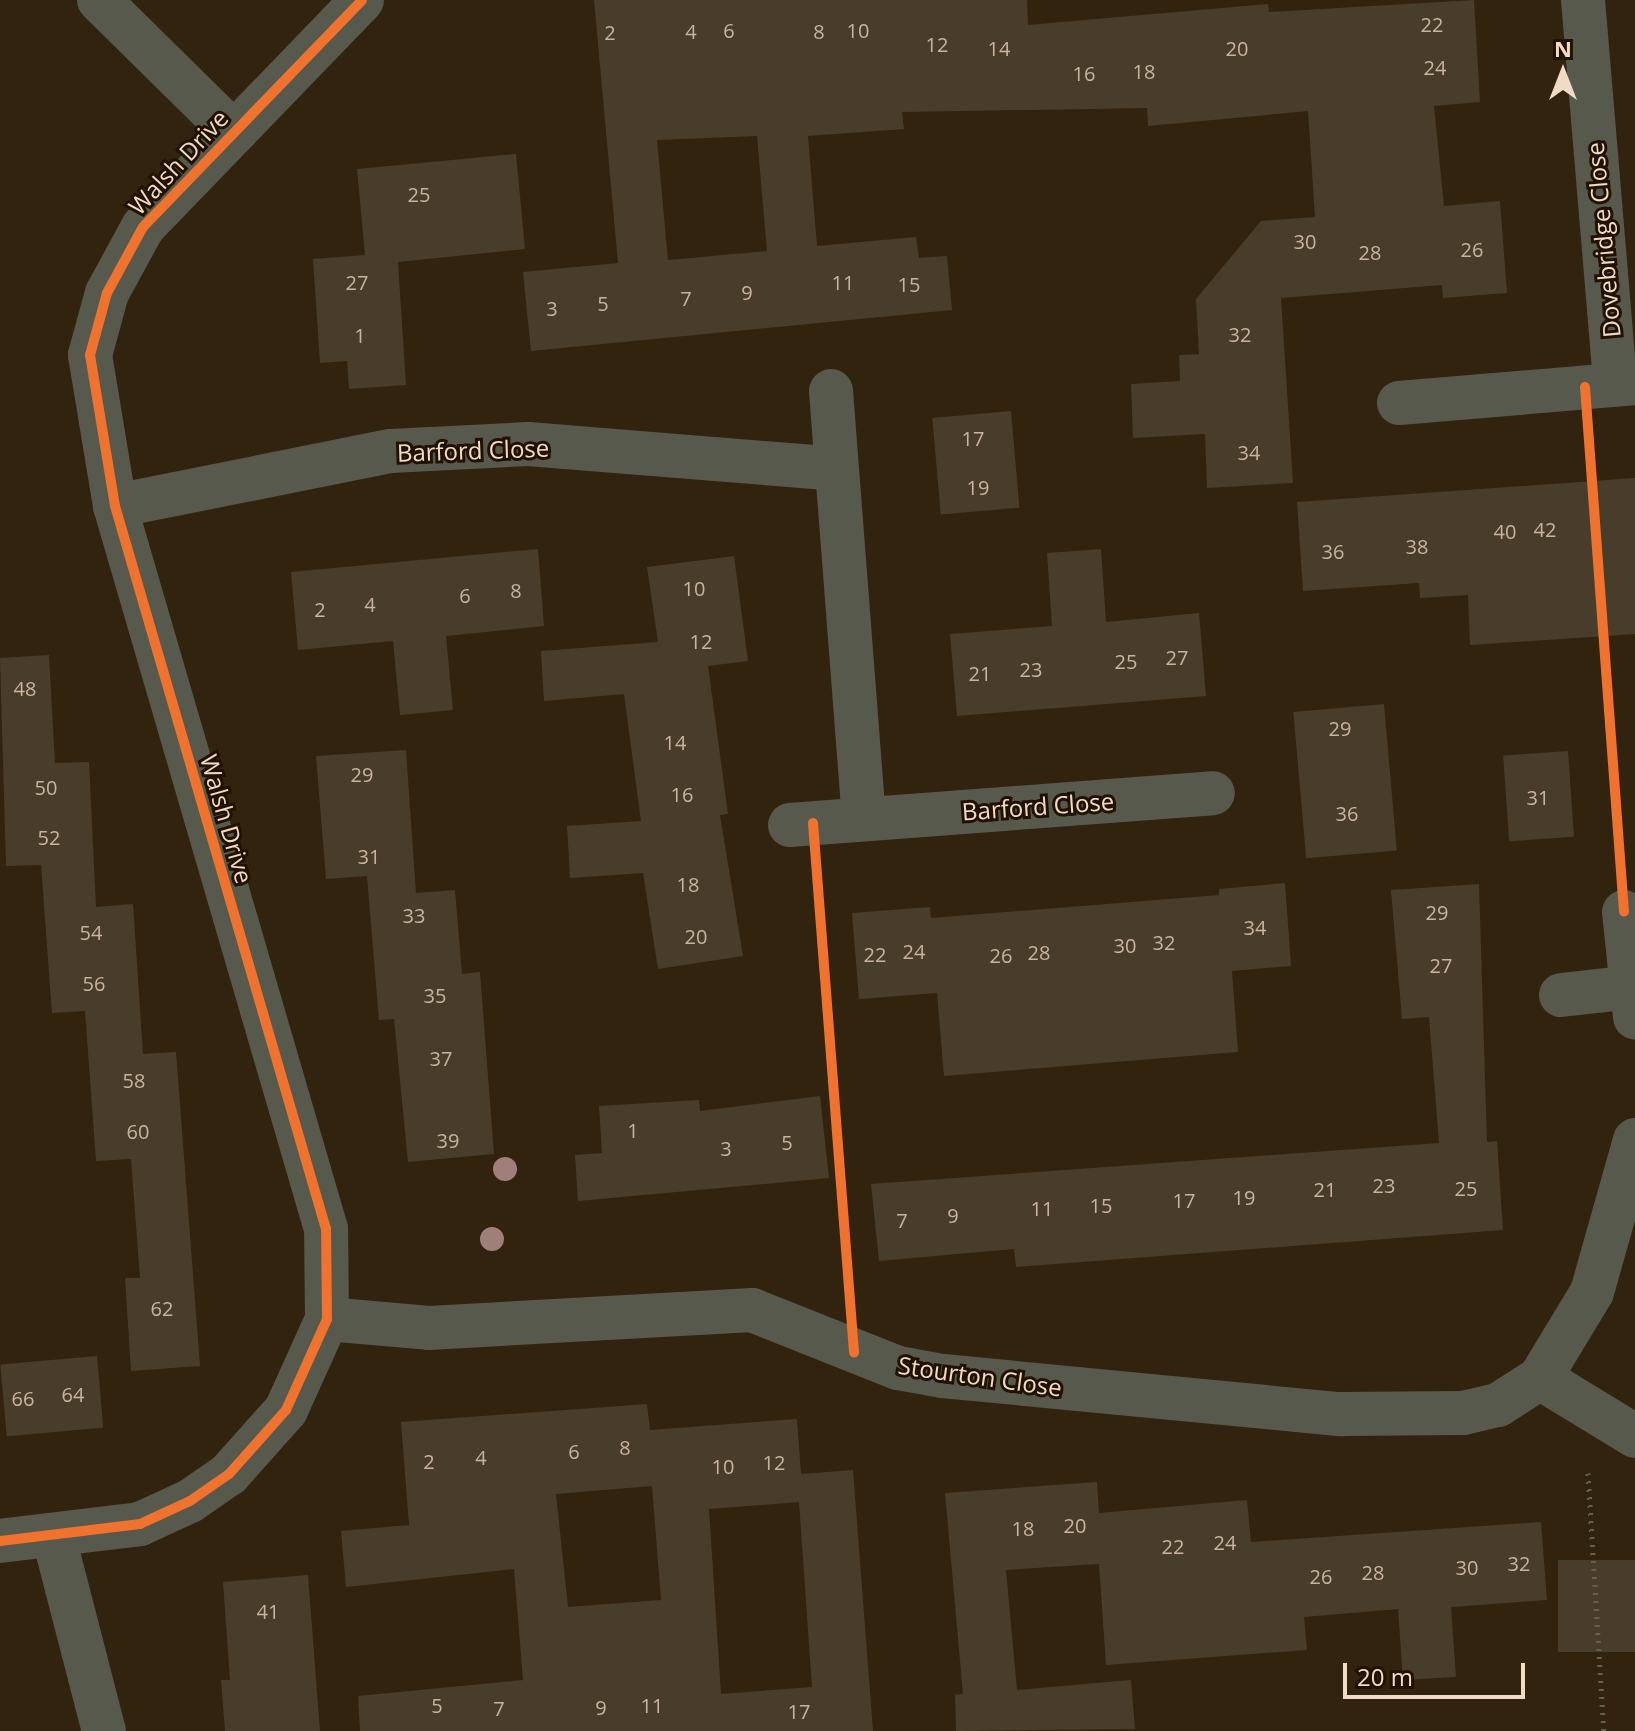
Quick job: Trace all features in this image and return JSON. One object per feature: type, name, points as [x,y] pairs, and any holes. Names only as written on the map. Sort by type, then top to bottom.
[{"type":"street","points":[[99,0],[233,132]]},
{"type":"street","name":"Walsh Drive","points":[[0,1541],[54,1538],[140,1524],[229,1474],[286,1410],[327,1319],[326,1229],[115,506],[90,355],[107,293],[143,227],[362,0]]},
{"type":"street","name":"Dovebridge Close","points":[[1399,403],[1625,384],[1583,0]]},
{"type":"street","points":[[831,391],[864,819]]},
{"type":"street","name":"Barford Close","points":[[115,506],[391,451],[528,444],[836,469]]},
{"type":"street","name":"Barford Close","points":[[790,825],[1213,793]]},
{"type":"street","points":[[1561,995],[1633,1002],[1624,912]]},
{"type":"street","name":"Stourton Close","points":[[327,1319],[429,1328],[752,1310],[898,1368],[943,1376],[1367,1415],[1463,1413],[1498,1405],[1540,1378],[1592,1292],[1635,1140]]},
{"type":"street","points":[[1540,1378],[1635,1436]]},
{"type":"street","points":[[54,1538],[104,1731]]},
{"type":"path","points":[[1583,1405],[1604,1731]]},
{"type":"building","points":[[594,0],[1027,0],[1028,25],[1268,4],[1269,12],[1474,0],[1480,102],[1434,106],[1444,206],[1500,201],[1507,293],[1443,298],[1442,285],[1281,298],[1293,483],[1207,488],[1205,434],[1133,438],[1131,384],[1180,381],[1179,355],[1199,354],[1196,299],[1261,221],[1315,217],[1308,111],[1148,126],[1147,108],[902,112],[904,129],[808,136],[817,246],[916,237],[919,258],[947,256],[952,310],[531,351],[523,272],[618,263]],"holes":[[[757,136],[767,251],[668,260],[657,140]]]},
{"type":"building","points":[[516,154],[525,249],[398,262],[406,385],[349,389],[347,361],[320,363],[313,259],[365,255],[357,169]]},
{"type":"building","points":[[1011,411],[1019,508],[941,515],[932,418]]},
{"type":"building","points":[[1635,478],[1635,634],[1470,645],[1468,595],[1420,598],[1419,583],[1303,591],[1297,502]]},
{"type":"building","points":[[538,549],[544,626],[446,636],[453,710],[400,715],[393,641],[298,650],[291,572]]},
{"type":"building","points":[[1101,549],[1106,622],[1199,613],[1206,696],[957,716],[950,634],[1052,626],[1047,553]]},
{"type":"building","points":[[734,556],[748,661],[708,666],[728,814],[720,815],[743,956],[658,969],[643,873],[570,878],[567,826],[641,821],[624,694],[544,701],[541,651],[658,642],[647,567]]},
{"type":"building","points":[[49,655],[55,763],[89,762],[96,907],[133,904],[143,1054],[176,1052],[200,1366],[131,1371],[125,1278],[140,1278],[131,1159],[96,1161],[85,1011],[52,1013],[41,865],[6,866],[0,658]]},
{"type":"building","points":[[1384,704],[1397,850],[1306,858],[1293,712]]},
{"type":"building","points":[[406,750],[416,893],[455,890],[462,974],[480,972],[494,1154],[408,1162],[394,1019],[379,1020],[367,876],[326,879],[316,756]]},
{"type":"building","points":[[1568,751],[1574,837],[1509,841],[1503,756]]},
{"type":"building","points":[[1285,883],[1291,966],[1232,971],[1238,1052],[944,1076],[937,993],[859,999],[852,913],[930,907],[931,918],[1219,895],[1219,889]]},
{"type":"building","points":[[1479,884],[1487,1142],[1497,1141],[1503,1230],[1016,1267],[1014,1249],[879,1261],[871,1184],[1439,1143],[1429,1017],[1402,1019],[1391,890]]},
{"type":"building","points":[[820,1096],[829,1178],[578,1201],[575,1155],[602,1153],[599,1106],[699,1100],[700,1111]]},
{"type":"building","points":[[97,1356],[103,1428],[7,1436],[0,1364]]},
{"type":"building","points":[[647,1404],[650,1430],[797,1419],[801,1474],[853,1470],[873,1731],[360,1731],[358,1696],[523,1680],[514,1569],[346,1587],[341,1531],[409,1525],[401,1422]],"holes":[[[652,1486],[661,1600],[568,1607],[556,1494]],[[799,1502],[812,1687],[721,1694],[709,1509]]]},
{"type":"building","points":[[1097,1482],[1099,1513],[1247,1500],[1251,1542],[1541,1522],[1547,1600],[1451,1607],[1456,1677],[1403,1680],[1398,1609],[1304,1617],[1307,1650],[1106,1665],[1099,1564],[1006,1570],[1017,1690],[1131,1680],[1135,1729],[956,1731],[955,1695],[963,1694],[945,1493]]},
{"type":"building","points":[[1558,1560],[1635,1560],[1635,1652],[1558,1652]]},
{"type":"building","points":[[308,1575],[320,1731],[225,1731],[221,1680],[230,1680],[223,1582]]},
{"type":"cycle path","points":[[0,1541],[140,1524],[190,1501],[229,1474],[286,1410],[327,1319],[326,1229],[115,506],[90,355],[107,293],[143,227],[362,0]]},
{"type":"cycle path","points":[[1585,387],[1624,912]]},
{"type":"cycle path","points":[[813,823],[854,1352]]}]
